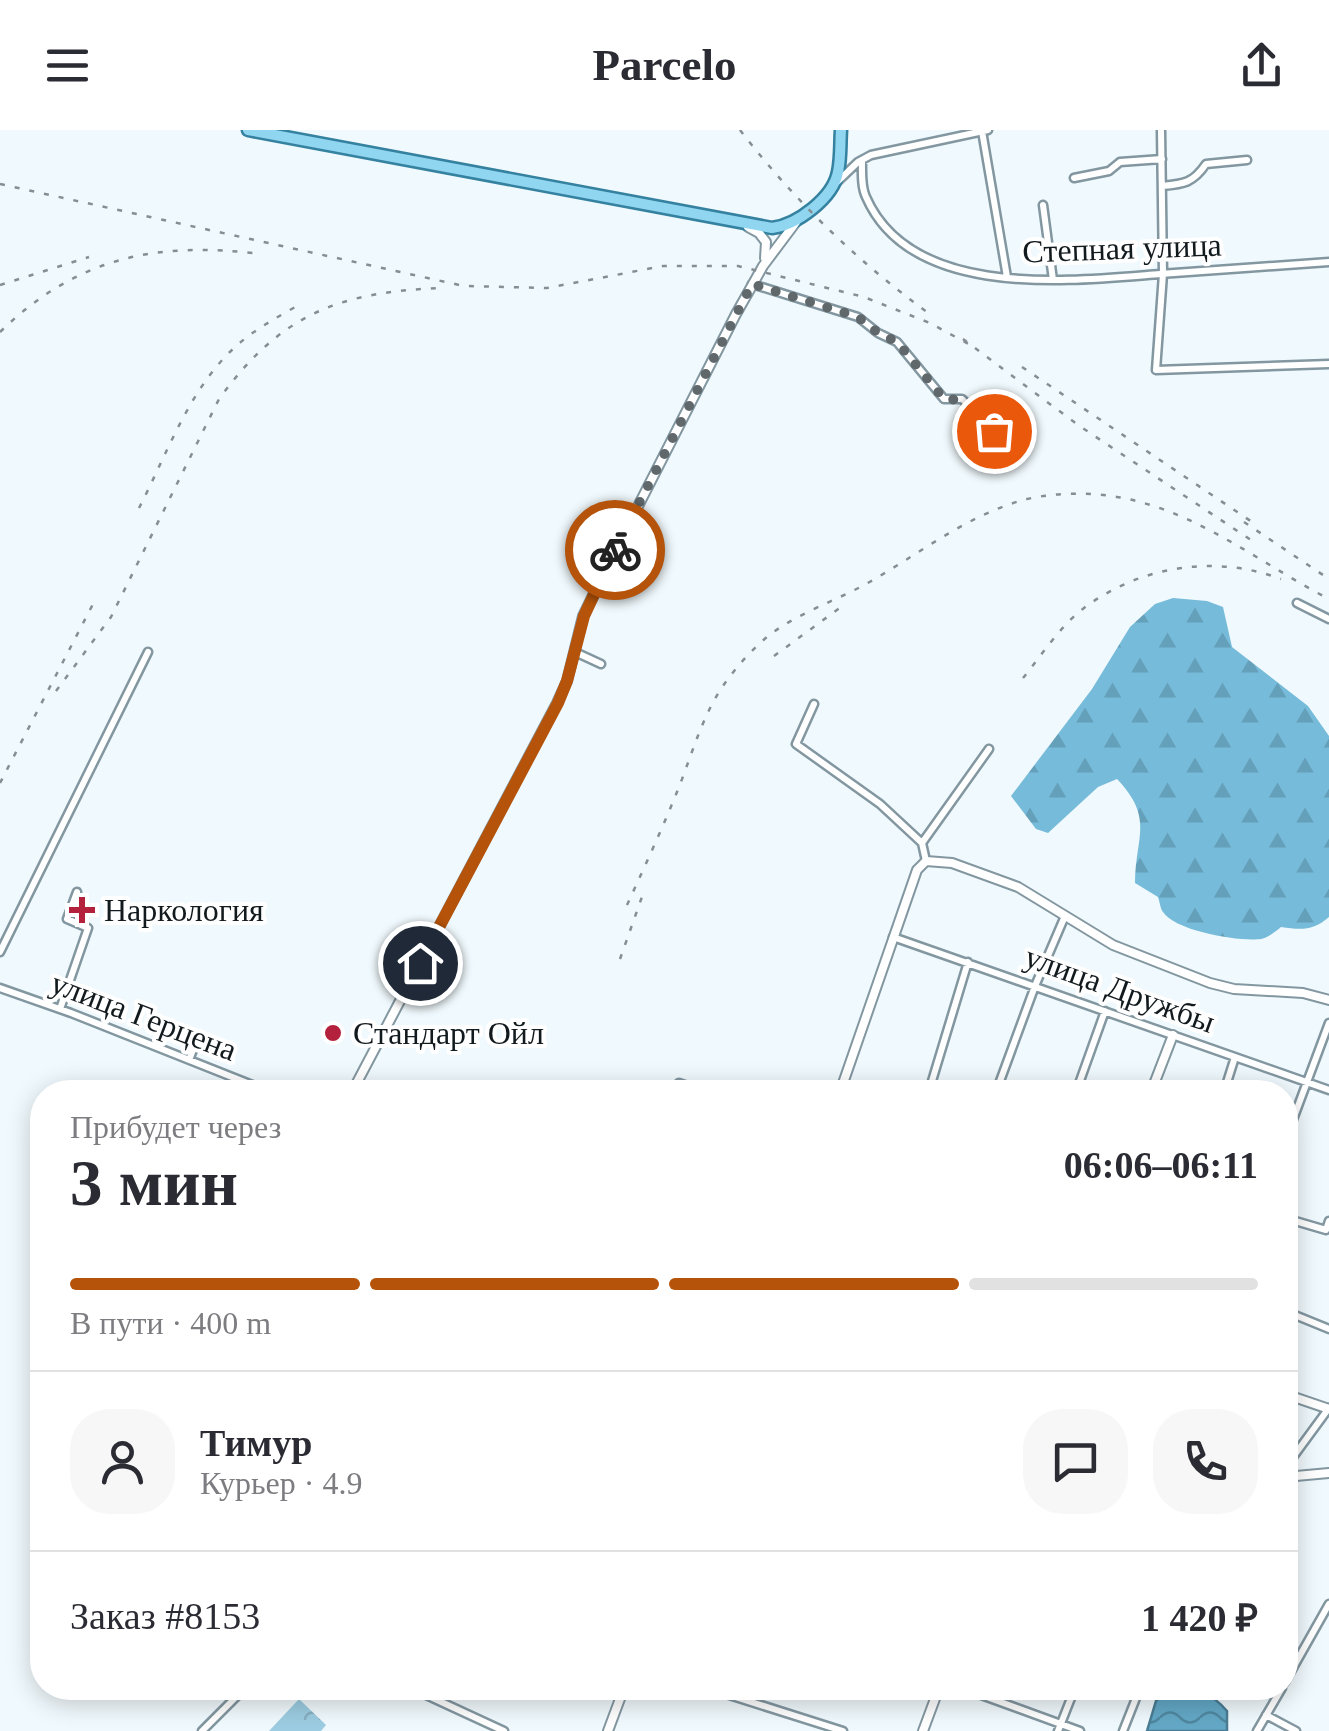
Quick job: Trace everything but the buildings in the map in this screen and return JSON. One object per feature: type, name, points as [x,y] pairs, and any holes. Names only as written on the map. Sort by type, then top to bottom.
[{"type":"main road","points":[[248,130],[772,228],[797,221],[833,187],[839,169],[841,130]]},
{"type":"street","points":[[833,187],[872,154],[984,130],[1007,277]]},
{"type":"street","points":[[1162,130],[1162,274],[1156,370],[1329,364]]},
{"type":"street","points":[[1074,178],[1109,171],[1120,162],[1162,159]]},
{"type":"street","name":"Степная улица","points":[[862,160],[864,194],[880,223],[908,247],[947,266],[978,275],[1052,280],[1329,262]]},
{"type":"street","points":[[1162,186],[1187,184],[1196,179],[1206,164],[1247,160]]},
{"type":"street","points":[[1043,205],[1052,280]]},
{"type":"street","points":[[358,1080],[558,703],[584,616],[604,572],[752,284],[797,221]]},
{"type":"street","points":[[739,224],[763,237],[763,266]]},
{"type":"street","points":[[752,284],[858,317],[897,342],[944,399],[962,400],[994,431],[1010,462]]},
{"type":"street","points":[[1296,603],[1329,619]]},
{"type":"street","points":[[0,952],[148,652]]},
{"type":"street","points":[[574,652],[601,664]]},
{"type":"street","points":[[814,704],[796,744],[880,804],[922,843],[926,861]]},
{"type":"street","points":[[922,843],[988,749]]},
{"type":"street","points":[[844,1080],[917,870],[926,861],[952,863],[1018,887],[1114,945],[1210,983],[1329,1000]]},
{"type":"street","points":[[60,1009],[88,928],[67,919],[77,892]]},
{"type":"street","points":[[1000,1080],[1065,916]]},
{"type":"street","name":"улица Дружбы","points":[[894,937],[1329,1090]]},
{"type":"street","points":[[932,1080],[968,962]]},
{"type":"street","name":"улица Герцена","points":[[0,988],[240,1080]]},
{"type":"street","points":[[1080,1080],[1105,1011]]},
{"type":"street","points":[[1298,1106],[1329,1023]]},
{"type":"street","points":[[1156,1080],[1173,1035]]},
{"type":"street","points":[[189,1060],[198,1040]]},
{"type":"street","points":[[1228,1080],[1235,1057]]},
{"type":"street","points":[[1298,1222],[1326,1230],[1329,1221]]},
{"type":"street","points":[[1298,1316],[1329,1329]]},
{"type":"street","points":[[1298,1398],[1329,1409],[1298,1451]]},
{"type":"street","points":[[1298,1476],[1329,1473]]},
{"type":"street","points":[[1298,1660],[1329,1604]]},
{"type":"street","points":[[202,1731],[233,1700]]},
{"type":"street","points":[[437,1700],[504,1731]]},
{"type":"street","points":[[608,1731],[620,1700]]},
{"type":"street","points":[[744,1700],[842,1731]]},
{"type":"street","points":[[923,1731],[935,1700]]},
{"type":"street","points":[[992,1700],[1080,1731]]},
{"type":"street","points":[[1060,1727],[1070,1700]]},
{"type":"street","points":[[1123,1731],[1135,1700]]},
{"type":"street","points":[[1257,1731],[1275,1700]]},
{"type":"street","points":[[1266,1715],[1296,1731]]},
{"type":"green space","points":[[1173,598],[1207,601],[1223,607],[1232,647],[1308,706],[1329,736],[1329,917],[1318,925],[1301,929],[1281,927],[1267,937],[1251,939],[1209,934],[1170,919],[1158,897],[1135,883],[1139,817],[1129,793],[1117,779],[1098,787],[1048,833],[1036,829],[1011,796],[1092,689],[1130,627],[1155,604]]},
{"type":"green space","points":[[298,1700],[326,1725],[321,1731],[269,1731]]},
{"type":"water","points":[[1216,1700],[1227,1711],[1227,1731],[1147,1731],[1156,1701]]},
{"type":"railway","points":[[740,130],[827,228],[927,312]]},
{"type":"railway","points":[[0,184],[464,286],[547,288],[663,266],[738,266],[864,297],[930,323],[974,347]]},
{"type":"railway","points":[[0,332],[59,286],[120,260],[187,250],[261,254]]},
{"type":"railway","points":[[0,285],[89,257]]},
{"type":"railway","points":[[56,691],[111,617],[219,399],[242,370],[265,346],[315,313],[372,295],[442,288]]},
{"type":"railway","points":[[139,508],[191,404],[217,365],[248,337],[297,306]]},
{"type":"railway","points":[[963,339],[1078,425],[1254,542]]},
{"type":"railway","points":[[1022,367],[1258,526]]},
{"type":"railway","points":[[627,905],[710,707],[747,656],[783,626],[866,584],[984,515],[1027,499],[1055,495],[1098,495],[1140,502],[1213,532],[1329,599]]},
{"type":"railway","points":[[1244,522],[1329,579]]},
{"type":"railway","points":[[1023,678],[1075,615],[1129,582],[1179,568],[1204,566],[1256,571],[1281,579]]},
{"type":"railway","points":[[0,783],[93,604]]},
{"type":"railway","points":[[774,656],[841,607]]},
{"type":"railway","points":[[620,959],[643,894]]},
{"type":"way so far","points":[[615,550],[752,284],[858,317],[897,342],[944,399],[962,400],[994,431]]},
{"type":"place","name":"Наркология","points":[[82,910]]},
{"type":"place","name":"Стандарт Ойл","points":[[333,1033]]},
{"type":"route","points":[[420,963],[558,703],[571,668],[578,632],[615,550]]}]
